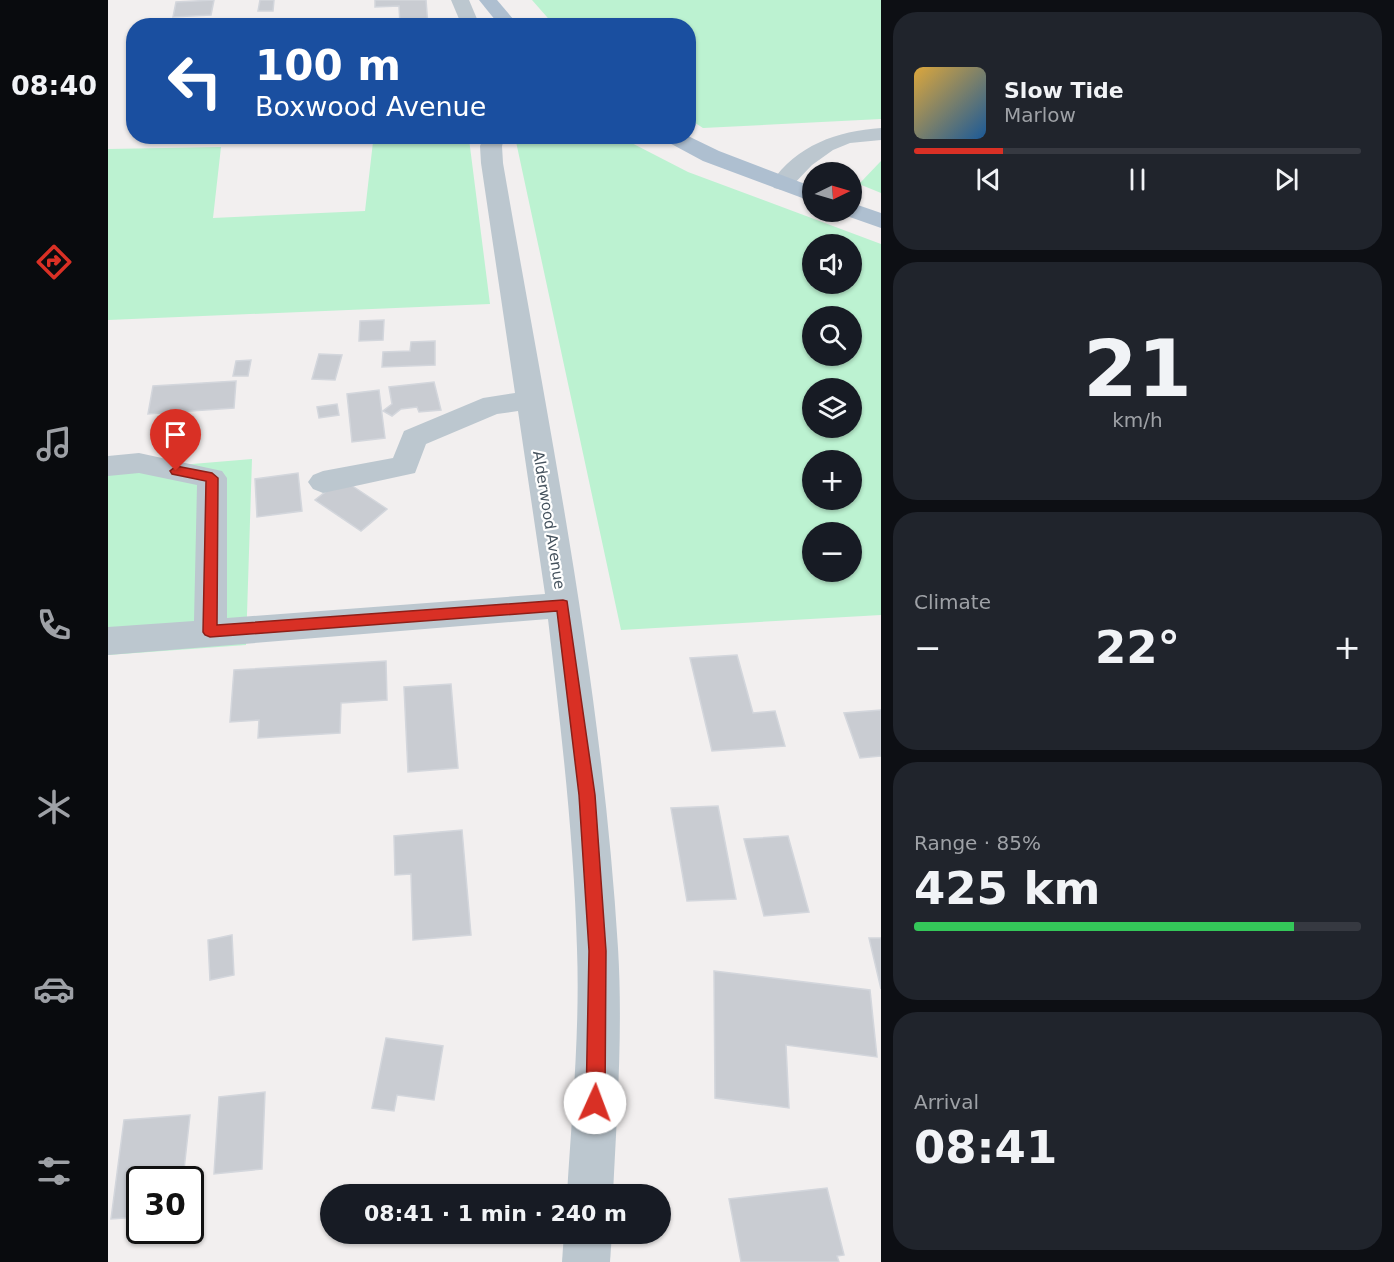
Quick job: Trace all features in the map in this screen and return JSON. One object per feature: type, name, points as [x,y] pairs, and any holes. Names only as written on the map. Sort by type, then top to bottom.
[{"type":"main road","points":[[488,0],[503,18]]},
{"type":"main road","points":[[687,144],[711,156],[802,191]]},
{"type":"main road","points":[[862,214],[881,221]]},
{"type":"street","points":[[460,0],[468,18]]},
{"type":"street","points":[[782,183],[809,154],[833,141],[859,135],[881,134]]},
{"type":"street","name":"Alderwood Avenue","points":[[492,144],[492,163],[563,605],[587,795],[598,951],[597,1081],[591,1184]]},
{"type":"street","points":[[323,482],[405,466],[414,438],[493,405],[530,401]]},
{"type":"street","points":[[108,466],[140,463],[212,478],[210,632]]},
{"type":"street","points":[[108,641],[563,605]]},
{"type":"street","points":[[586,1262],[587,1244]]},
{"type":"green space","points":[[532,0],[881,0],[881,119],[703,128],[696,124],[696,18],[548,18]]},
{"type":"green space","points":[[373,144],[470,144],[490,304],[108,320],[108,149],[221,147],[213,218],[365,211]]},
{"type":"green space","points":[[517,144],[634,144],[688,172],[802,215],[802,222],[822,222],[854,234],[802,234],[802,294],[862,294],[862,237],[881,244],[881,615],[621,630]]},
{"type":"green space","points":[[881,161],[881,193],[862,185],[862,181]]},
{"type":"green space","points":[[252,459],[246,645],[108,655],[108,471]]},
{"type":"building","points":[[214,0],[211,15],[173,17],[176,2]]},
{"type":"building","points":[[260,0],[274,0],[273,11],[258,11]]},
{"type":"building","points":[[375,0],[426,0],[427,18],[400,18],[399,6],[375,7]]},
{"type":"building","points":[[384,320],[383,340],[359,341],[360,321]]},
{"type":"building","points":[[435,341],[435,365],[382,367],[383,352],[410,351],[411,342]]},
{"type":"building","points":[[319,354],[342,355],[335,380],[312,379]]},
{"type":"building","points":[[251,360],[248,376],[233,376],[236,361]]},
{"type":"building","points":[[236,381],[234,408],[148,414],[153,386]]},
{"type":"building","points":[[434,382],[441,410],[419,412],[417,407],[401,409],[392,416],[383,411],[392,404],[389,387]]},
{"type":"building","points":[[379,390],[385,438],[352,442],[347,394]]},
{"type":"building","points":[[337,404],[339,415],[319,418],[317,407]]},
{"type":"building","points":[[298,473],[302,511],[257,517],[255,479]]},
{"type":"building","points":[[342,479],[387,509],[361,531],[315,500]]},
{"type":"building","points":[[737,655],[753,713],[775,711],[785,746],[712,751],[690,658]]},
{"type":"building","points":[[386,661],[387,700],[341,703],[340,733],[258,738],[259,720],[230,722],[234,670]]},
{"type":"building","points":[[451,684],[458,768],[408,772],[404,687]]},
{"type":"building","points":[[881,710],[881,756],[860,758],[844,713]]},
{"type":"building","points":[[718,806],[736,899],[687,901],[671,808]]},
{"type":"building","points":[[462,830],[471,935],[413,940],[411,874],[395,875],[394,836]]},
{"type":"building","points":[[788,836],[809,912],[764,916],[744,839]]},
{"type":"building","points":[[232,935],[234,975],[210,980],[208,940]]},
{"type":"building","points":[[869,938],[881,938],[881,989]]},
{"type":"building","points":[[714,971],[870,990],[877,1057],[786,1045],[789,1108],[715,1098]]},
{"type":"building","points":[[386,1038],[443,1046],[434,1100],[397,1095],[394,1111],[372,1108]]},
{"type":"building","points":[[265,1092],[262,1169],[214,1174],[219,1097]]},
{"type":"building","points":[[190,1115],[184,1166],[126,1166],[126,1218],[111,1219],[124,1120]]},
{"type":"building","points":[[827,1188],[844,1255],[837,1256],[839,1262],[741,1262],[729,1199]]},
{"type":"route","points":[[176,471],[212,478],[210,632],[563,605],[587,795],[598,951],[595,1103]]}]
